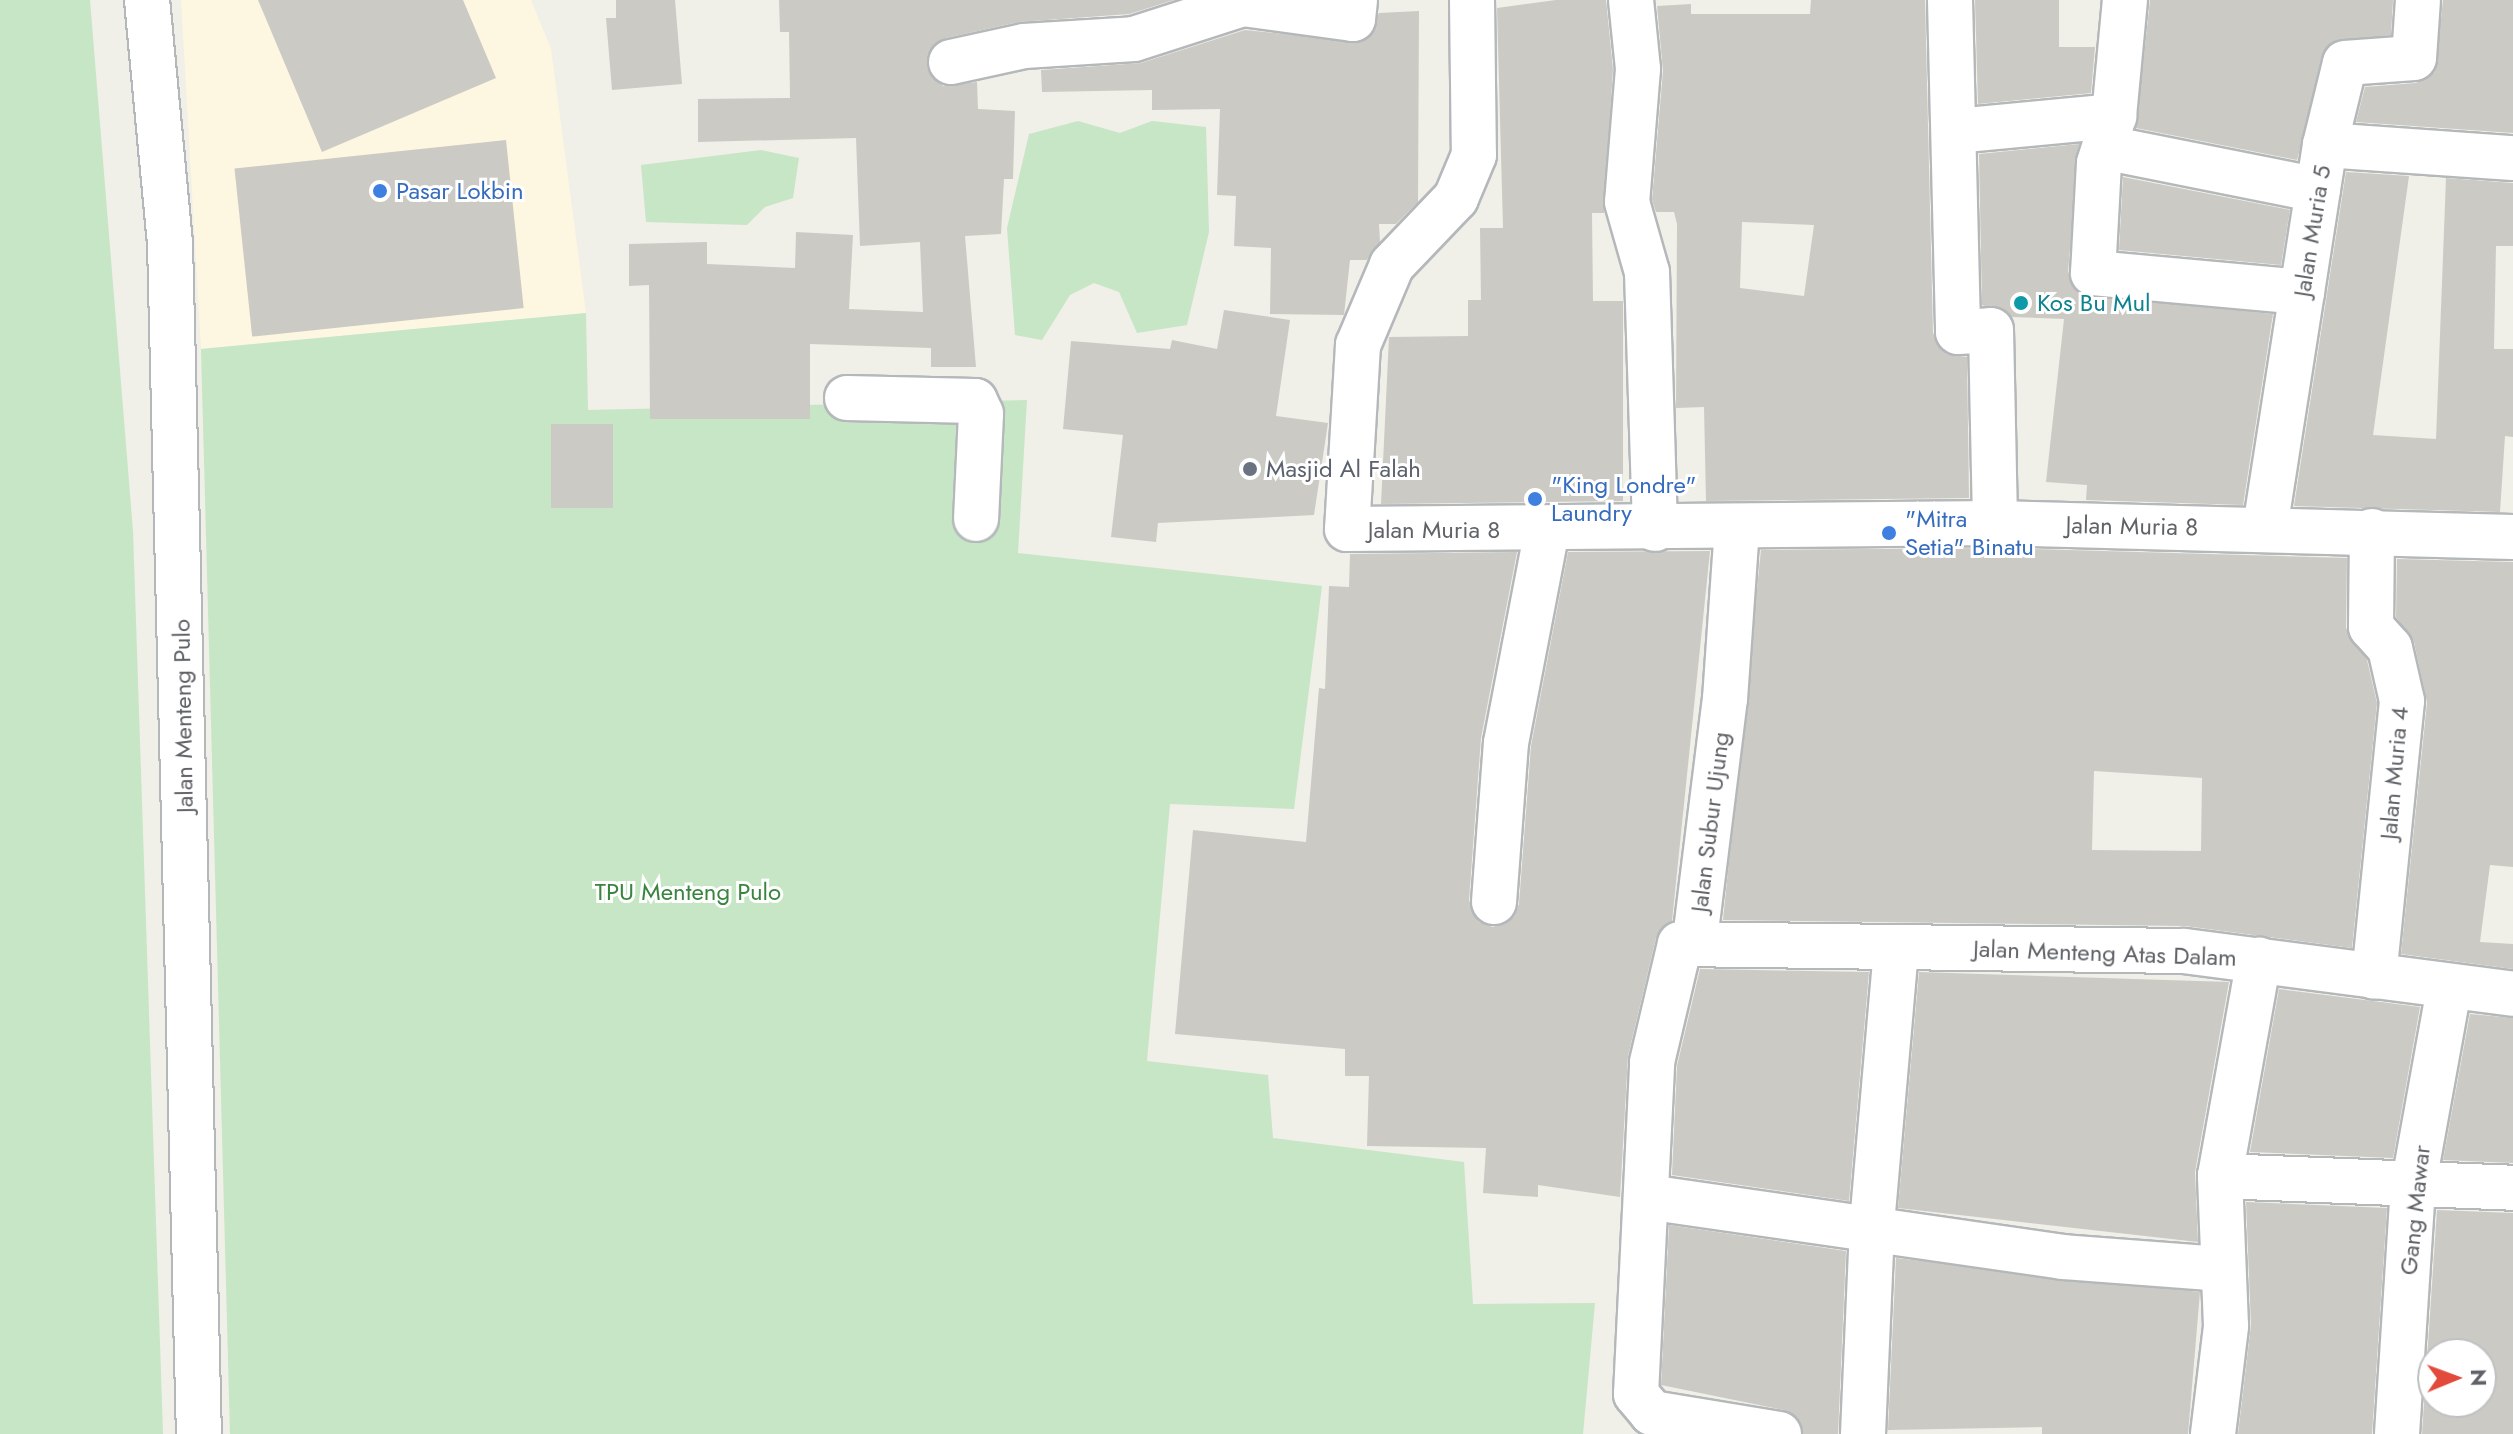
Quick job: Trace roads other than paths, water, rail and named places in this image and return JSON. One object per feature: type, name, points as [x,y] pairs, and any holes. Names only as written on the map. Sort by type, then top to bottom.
[{"type":"street","name":"Jalan Menteng Pulo","points":[[147,0],[170,259],[199,1434]]},
{"type":"street","points":[[951,62],[1024,46],[1134,39],[1243,4],[1353,19],[1355,0]]},
{"type":"street","name":"Jalan Muria 8","points":[[1472,0],[1474,155],[1456,198],[1392,265],[1358,345],[1347,529],[1737,529],[1995,523],[2513,537]]},
{"type":"street","points":[[1631,0],[1638,69],[1627,202],[1647,272],[1655,529]]},
{"type":"street","points":[[1950,0],[1958,332],[1991,330],[1995,523]]},
{"type":"street","points":[[2125,0],[2111,132],[2099,163],[2093,273],[2302,292]]},
{"type":"street","name":"Jalan Muria 5","points":[[2265,528],[2325,145],[2345,63],[2414,58],[2418,0]]},
{"type":"street","points":[[1955,131],[2111,132],[2318,190]]},
{"type":"street","points":[[2325,145],[2513,158]]},
{"type":"street","points":[[847,398],[975,401],[981,414],[976,519]]},
{"type":"street","name":"Jalan Subur Ujung","points":[[1737,529],[1725,699],[1695,939],[1680,944],[1665,984],[1652,1062],[1636,1394],[1642,1408],[1779,1434]]},
{"type":"street","points":[[1494,902],[1506,743],[1547,530]]},
{"type":"street","name":"Jalan Muria 4","points":[[2372,531],[2371,627],[2390,648],[2402,701],[2374,977]]},
{"type":"street","name":"Jalan Menteng Atas Dalam","points":[[1695,939],[1896,947],[2184,951],[2259,959],[2449,989],[2513,994]]},
{"type":"street","points":[[1863,1434],[1872,1224],[1896,947]]},
{"type":"street","points":[[2213,1434],[2226,1326],[2220,1176],[2259,959]]},
{"type":"street","name":"Gang Mawar","points":[[2397,1434],[2413,1187],[2449,989]]},
{"type":"street","points":[[2220,1176],[2413,1187],[2513,1188]]},
{"type":"street","points":[[1647,1197],[1872,1224],[2063,1257],[2222,1269]]},
{"type":"place","name":"Pasar Lokbin","points":[[380,191]]},
{"type":"place","name":"Kos Bu Mul","points":[[2021,303]]},
{"type":"place","name":"Masjid Al Falah","points":[[1250,469]]},
{"type":"place","name":"\"King Londre\" Laundry","points":[[1535,499]]},
{"type":"place","name":"\"Mitra Setia\" Binatu","points":[[1889,533]]},
{"type":"park label","name":"TPU Menteng Pulo","points":[[688,892]]}]
